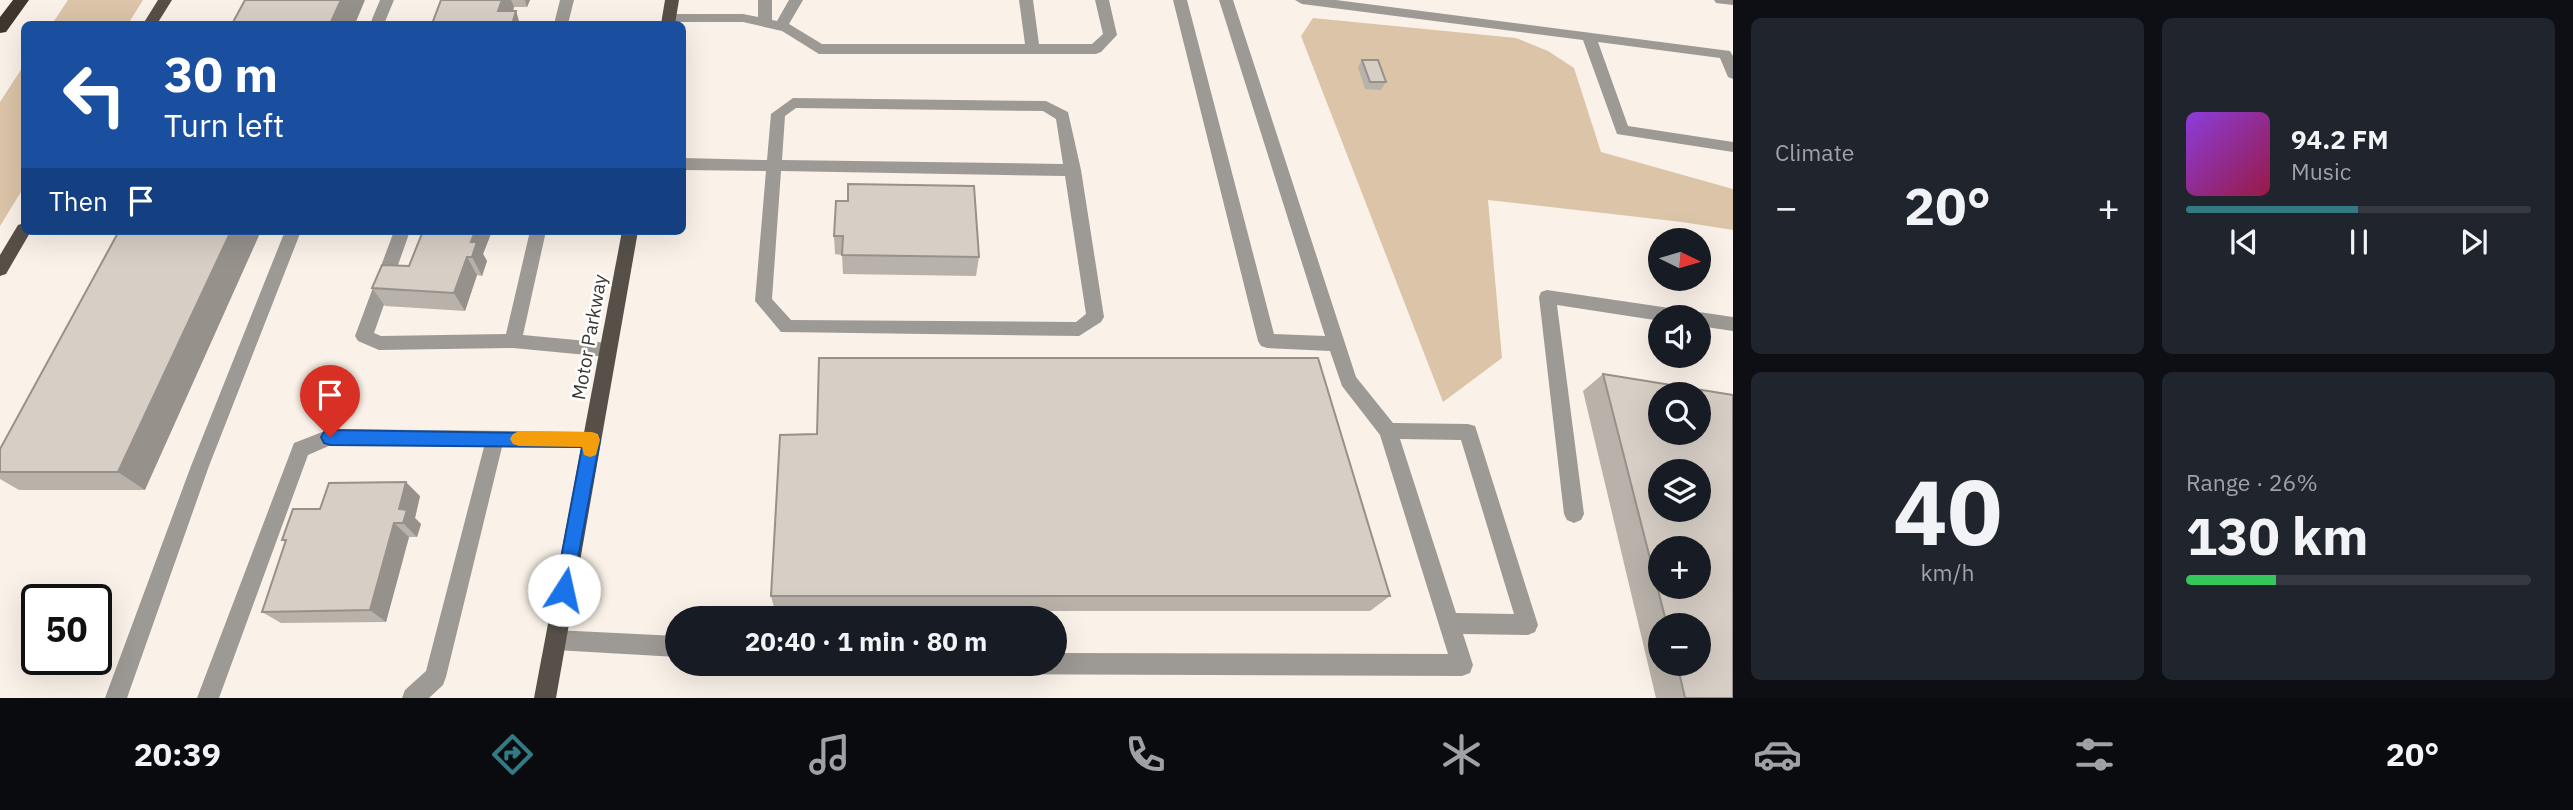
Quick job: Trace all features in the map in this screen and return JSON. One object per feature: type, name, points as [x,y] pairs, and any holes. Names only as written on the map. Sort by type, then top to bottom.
[{"type":"highway","points":[[0,28],[21,0]]},
{"type":"main road","points":[[152,21],[165,0]]},
{"type":"main road","points":[[668,21],[672,0]]},
{"type":"main road","points":[[0,269],[21,234]]},
{"type":"main road","name":"Motor Parkway","points":[[545,698],[629,235]]},
{"type":"lane","points":[[378,21],[387,0]]},
{"type":"lane","points":[[562,21],[567,0]]},
{"type":"lane","points":[[765,0],[765,23]]},
{"type":"lane","points":[[780,27],[796,0]]},
{"type":"lane","points":[[1026,0],[1032,49]]},
{"type":"lane","points":[[668,21],[743,18],[780,27],[819,49],[1096,49],[1110,35],[1102,0]]},
{"type":"lane","points":[[1180,0],[1267,341],[1336,344]]},
{"type":"lane","points":[[1067,663],[1462,665],[1388,431],[1348,381],[1226,0]]},
{"type":"lane","points":[[1302,0],[1725,54],[1733,74]]},
{"type":"lane","points":[[1721,0],[1733,1]]},
{"type":"lane","points":[[1589,37],[1622,130],[1733,147]]},
{"type":"lane","points":[[793,103],[1046,106],[1063,116],[1073,170],[1095,317],[1079,329],[786,327],[763,301],[778,114],[793,103]]},
{"type":"lane","points":[[686,164],[1073,170]]},
{"type":"lane","points":[[116,698],[200,466],[291,235]]},
{"type":"lane","points":[[401,235],[364,336],[379,342],[513,341],[608,350]]},
{"type":"lane","points":[[513,341],[537,235]]},
{"type":"lane","points":[[1574,514],[1547,298],[1648,312]]},
{"type":"lane","points":[[1711,321],[1733,324]]},
{"type":"lane","points":[[1388,431],[1468,432],[1528,625],[1449,623]]},
{"type":"lane","points":[[208,698],[301,449],[330,437],[592,440]]},
{"type":"lane","points":[[413,698],[435,677],[495,439]]},
{"type":"lane","points":[[555,640],[665,646]]},
{"type":"shaded area","points":[[68,0],[143,0],[130,21],[54,21]]},
{"type":"shaded area","points":[[1313,18],[1516,38],[1548,51],[1574,68],[1601,152],[1733,189],[1733,230],[1488,200],[1502,358],[1443,402],[1301,36]]},
{"type":"shaded area","points":[[21,70],[21,192],[0,226],[0,102]]},
{"type":"building","points":[[245,0],[341,0],[331,21],[234,21]]},
{"type":"building","points":[[441,0],[502,0],[498,11],[516,11],[513,21],[433,21]]},
{"type":"building","points":[[1362,60],[1378,60],[1386,82],[1370,82]]},
{"type":"building","points":[[848,184],[974,186],[979,257],[842,255],[843,236],[834,236],[836,201],[848,201]]},
{"type":"building","points":[[117,235],[229,235],[118,472],[0,472],[0,449]]},
{"type":"building","points":[[421,235],[474,235],[471,242],[477,242],[472,257],[467,257],[454,293],[372,288],[382,265],[409,266]]},
{"type":"building","points":[[819,358],[1318,358],[1390,596],[771,596],[780,435],[817,434]]},
{"type":"building","points":[[1603,374],[1653,382],[1648,382],[1648,445],[1711,445],[1711,391],[1733,395],[1733,698],[1685,698],[1680,676],[1711,676],[1711,613],[1664,613],[1660,599],[1711,599],[1711,536],[1648,536],[1648,550]]},
{"type":"building","points":[[406,482],[399,509],[407,510],[403,523],[394,523],[370,610],[262,612],[286,540],[282,540],[293,509],[320,509],[329,483]]},
{"type":"slow traffic","points":[[519,439],[592,440],[590,449]]},
{"type":"route","points":[[330,437],[592,440],[564,590]]}]
